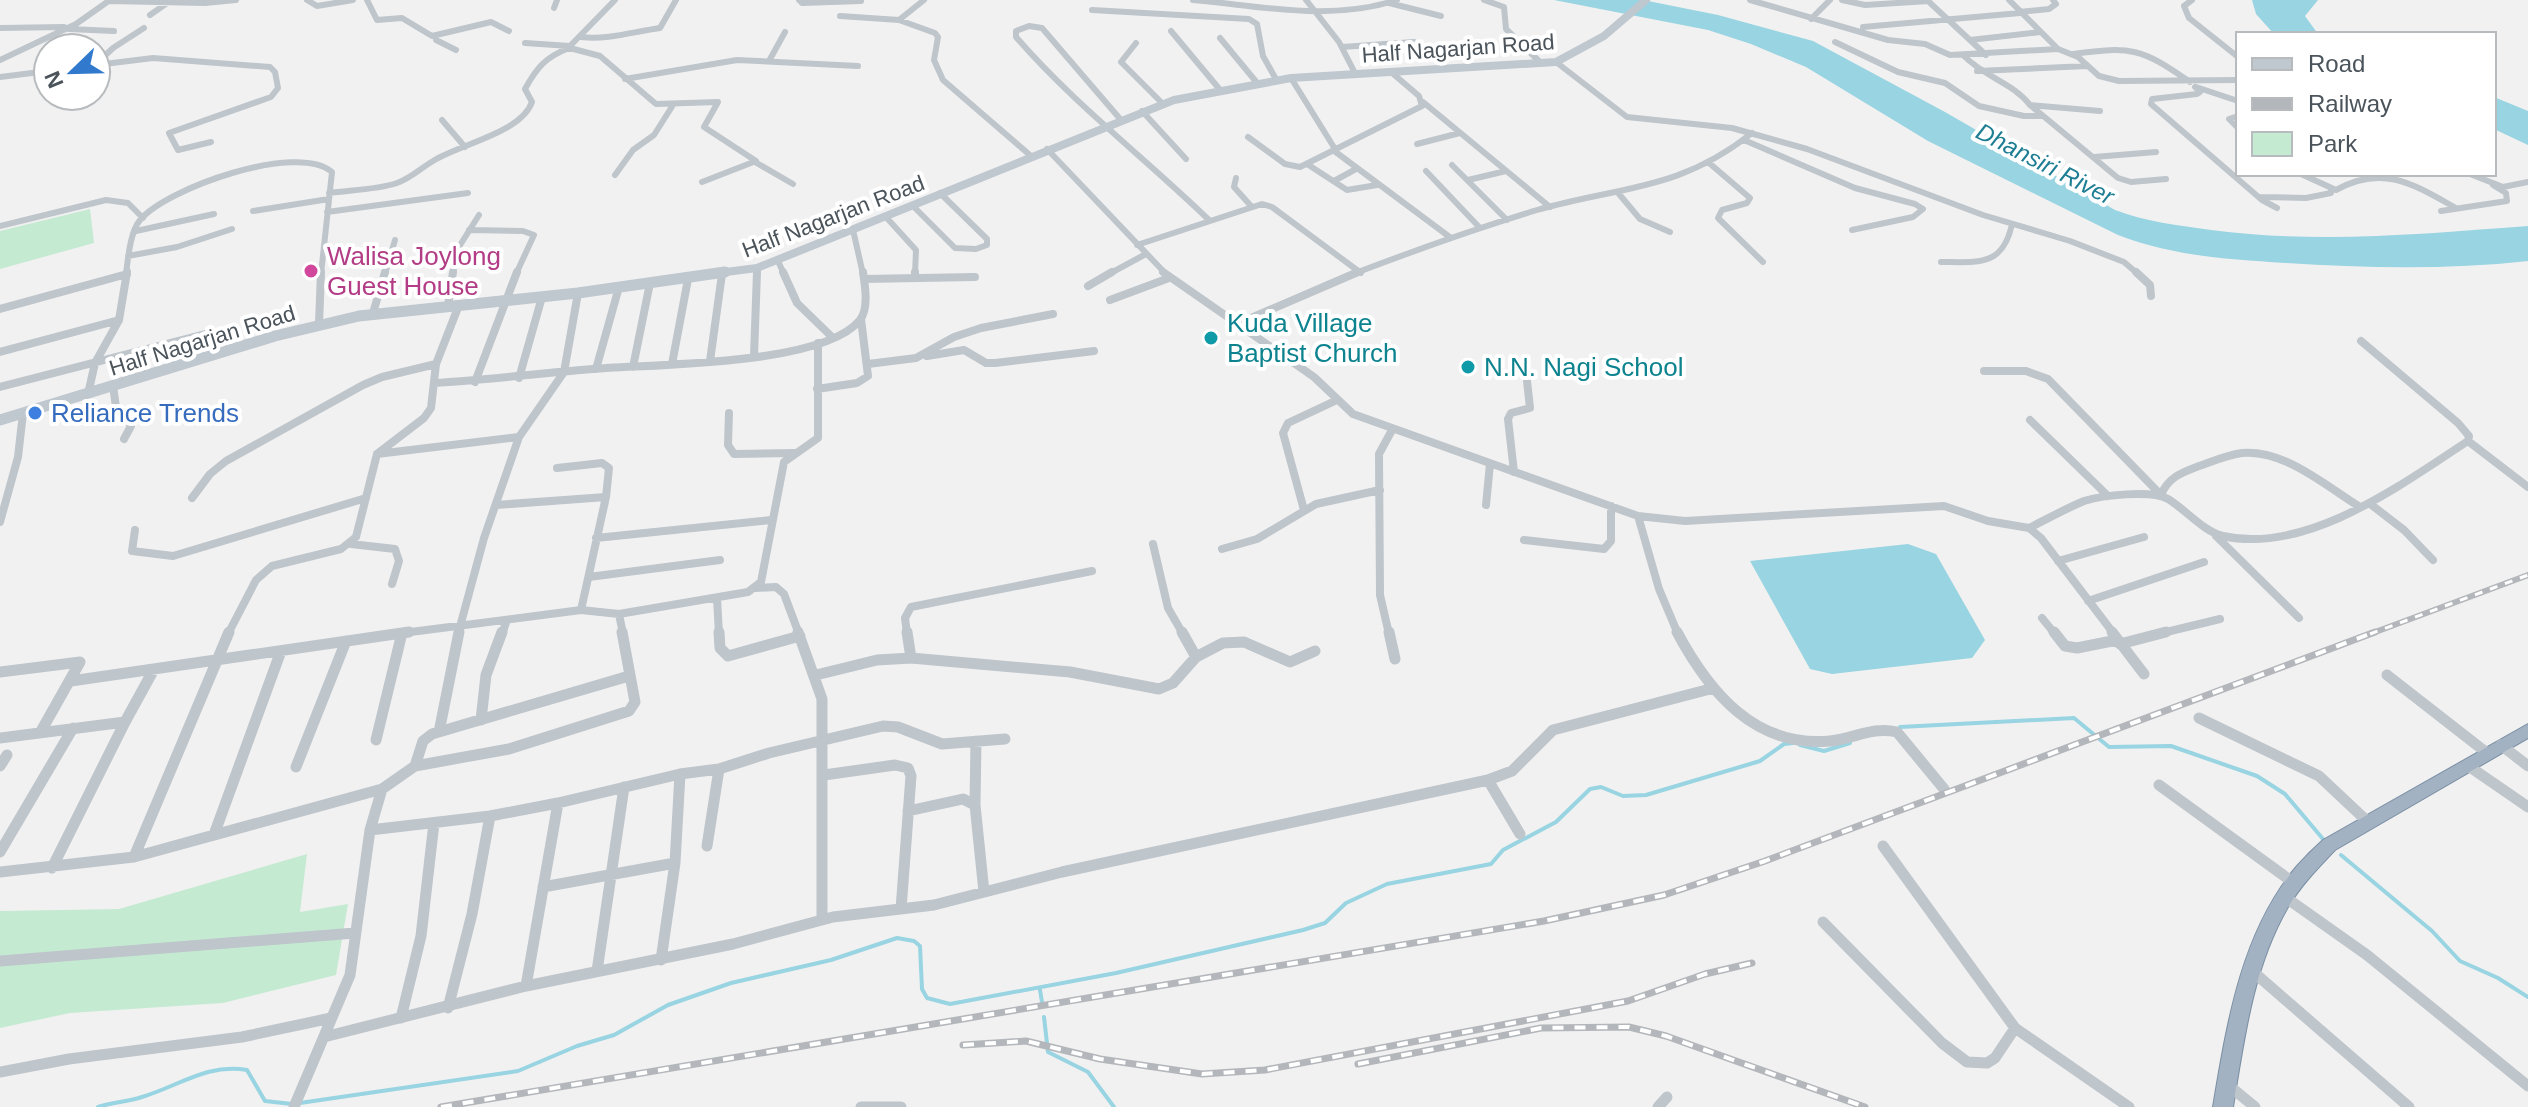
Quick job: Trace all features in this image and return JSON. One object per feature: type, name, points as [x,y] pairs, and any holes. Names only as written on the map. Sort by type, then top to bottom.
[{"type":"highway","points":[[2223,1107],[2250,969],[2304,868],[2329,845],[2528,730]]},
{"type":"main road","name":"Half Nagarjan Road","points":[[0,420],[319,324],[373,313],[578,293],[757,268],[1162,103],[1291,78],[1556,62],[1618,27],[1646,0]]},
{"type":"street","points":[[0,60],[68,28],[110,0],[236,0]]},
{"type":"street","points":[[307,0],[317,6],[353,0]]},
{"type":"street","points":[[367,0],[377,20],[402,18],[436,36],[488,23],[509,31]]},
{"type":"street","points":[[554,8],[557,0]]},
{"type":"street","points":[[253,211],[395,184],[418,173],[434,160],[528,113],[532,102],[525,89],[535,65],[581,37],[615,0]]},
{"type":"street","points":[[581,37],[606,40],[623,33],[660,28],[676,0]]},
{"type":"street","points":[[799,0],[802,3],[861,1]]},
{"type":"street","points":[[906,0],[922,1]]},
{"type":"street","points":[[1193,0],[1318,14],[1393,1],[1441,16]]},
{"type":"street","points":[[1306,0],[1342,47],[1356,75]]},
{"type":"street","points":[[1484,0],[1504,7],[1506,29],[1541,63]]},
{"type":"street","points":[[1750,0],[1888,40],[1922,43],[1950,55],[2058,49],[2073,54],[2099,76],[2119,81],[2193,84],[2236,100]]},
{"type":"street","points":[[1774,7],[1784,0]]},
{"type":"street","points":[[1811,19],[1830,0]]},
{"type":"street","points":[[1842,0],[1865,5],[1928,1],[1986,55]]},
{"type":"street","points":[[2009,0],[2058,49]]},
{"type":"street","points":[[1852,28],[2049,9],[2056,4],[2053,0]]},
{"type":"street","points":[[2192,0],[2184,6],[2186,15],[2236,55]]},
{"type":"street","points":[[150,15],[170,1]]},
{"type":"street","points":[[899,20],[922,1]]},
{"type":"street","points":[[1092,10],[1249,19],[1257,24],[1263,56],[1277,81]]},
{"type":"street","points":[[840,16],[899,20],[936,34],[934,60],[943,80],[1031,156]]},
{"type":"street","points":[[1121,120],[1044,29],[1029,26],[1016,31],[1016,37],[1051,77],[1209,220]]},
{"type":"street","points":[[0,28],[114,31]]},
{"type":"street","points":[[112,49],[144,28]]},
{"type":"street","points":[[1171,31],[1221,91]]},
{"type":"street","points":[[769,61],[785,32]]},
{"type":"street","points":[[1970,40],[2041,32]]},
{"type":"street","points":[[436,36],[436,40],[456,50]]},
{"type":"street","points":[[1220,38],[1258,84]]},
{"type":"street","points":[[1342,47],[1414,42]]},
{"type":"street","points":[[1835,42],[1898,72],[1945,83],[1984,107],[2024,116],[2043,116]]},
{"type":"street","points":[[525,43],[567,47],[600,56],[650,102],[673,105],[718,102],[704,127],[793,184]]},
{"type":"street","points":[[1136,43],[1121,62],[1162,103]]},
{"type":"street","points":[[2073,54],[2135,47],[2193,84],[2200,92],[2197,94],[2152,99],[2151,104],[2259,197],[2277,208]]},
{"type":"street","points":[[1964,56],[1977,71],[2020,92],[2030,105],[2122,180],[2166,179]]},
{"type":"street","points":[[112,62],[153,58],[270,67],[275,72],[278,88],[271,97],[169,133],[178,150],[211,142]]},
{"type":"street","points":[[625,79],[705,63],[769,61],[858,66]]},
{"type":"street","points":[[1556,62],[1627,117],[1752,133],[1818,152],[2124,262],[2150,285],[2151,296]]},
{"type":"street","points":[[1977,71],[2087,66]]},
{"type":"street","points":[[1391,72],[1550,207]]},
{"type":"street","points":[[0,77],[32,73]]},
{"type":"street","points":[[1291,78],[1334,149],[1377,185],[1451,238]]},
{"type":"street","points":[[2193,84],[2236,80]]},
{"type":"street","points":[[1248,137],[1295,168],[1422,106],[1423,102]]},
{"type":"street","points":[[615,175],[633,150],[654,135],[673,105]]},
{"type":"street","points":[[2030,105],[2100,111]]},
{"type":"street","points":[[1142,111],[1186,159]]},
{"type":"street","points":[[442,120],[465,147]]},
{"type":"street","points":[[1417,144],[1460,133]]},
{"type":"street","points":[[1237,324],[1480,228],[1550,207],[1619,194],[1681,177],[1752,133]]},
{"type":"street","points":[[1744,140],[1846,185],[1923,209],[1913,217],[1852,230]]},
{"type":"street","points":[[1047,149],[1169,278],[1314,377],[1361,419],[1638,516],[1685,521],[1944,506],[1988,521],[2029,528],[2062,510],[2108,496],[2161,495]]},
{"type":"street","points":[[2094,157],[2156,152]]},
{"type":"street","points":[[88,394],[95,363],[119,320],[128,256],[143,218],[217,178],[286,161],[329,167],[332,172],[319,324]]},
{"type":"street","points":[[702,182],[755,162]]},
{"type":"street","points":[[1708,162],[1750,198],[1747,203],[1722,210],[1718,218],[1763,262]]},
{"type":"street","points":[[1307,164],[1347,191],[1355,193],[1377,185]]},
{"type":"street","points":[[1452,165],[1507,220]]},
{"type":"street","points":[[1334,181],[1356,169]]},
{"type":"street","points":[[1426,171],[1480,228]]},
{"type":"street","points":[[1468,180],[1506,171]]},
{"type":"street","points":[[2305,176],[2331,189]]},
{"type":"street","points":[[2441,211],[2507,201],[2506,193],[2474,176]]},
{"type":"street","points":[[2259,197],[2306,198],[2331,193],[2331,189],[2363,177],[2377,177],[2424,191],[2456,208]]},
{"type":"street","points":[[1236,178],[1234,187],[1251,206]]},
{"type":"street","points":[[2493,185],[2509,187],[2528,182]]},
{"type":"street","points":[[327,212],[468,193]]},
{"type":"street","points":[[912,205],[955,248],[976,249],[987,245],[987,239],[940,193]]},
{"type":"street","points":[[1619,194],[1625,206],[1650,227],[1670,232]]},
{"type":"street","points":[[0,226],[106,200],[121,200],[132,205],[143,218]]},
{"type":"street","points":[[1137,245],[1251,206],[1272,207],[1361,273]]},
{"type":"street","points":[[136,231],[214,214]]},
{"type":"street","points":[[351,544],[356,537],[372,463],[377,454],[424,418],[434,400],[436,364],[454,306],[457,250],[479,215]]},
{"type":"street","points":[[885,216],[916,250],[915,276]]},
{"type":"street","points":[[1941,262],[1977,261],[1997,256],[2007,246],[2012,224]]},
{"type":"street","points":[[128,256],[177,247],[232,229]]},
{"type":"street","points":[[469,230],[523,231],[534,235],[505,299],[475,382]]},
{"type":"street","points":[[434,383],[710,361],[818,343],[861,319],[864,313],[864,279],[853,230]]},
{"type":"street","points":[[373,313],[395,240]]},
{"type":"street","points":[[1088,286],[1144,255]]},
{"type":"street","points":[[778,261],[797,303],[832,337]]},
{"type":"street","points":[[754,356],[757,268]]},
{"type":"street","points":[[0,309],[127,274]]},
{"type":"street","points":[[710,361],[722,274]]},
{"type":"street","points":[[864,279],[975,277]]},
{"type":"street","points":[[1110,300],[1169,278]]},
{"type":"street","points":[[672,364],[688,279]]},
{"type":"street","points":[[633,367],[650,283]]},
{"type":"street","points":[[596,369],[619,287]]},
{"type":"street","points":[[439,732],[460,625],[496,505],[519,437],[564,372],[578,293]]},
{"type":"street","points":[[519,378],[542,297]]},
{"type":"street","points":[[916,358],[954,337],[981,328],[1053,314]]},
{"type":"street","points":[[817,389],[863,381],[868,376],[861,319]]},
{"type":"street","points":[[0,352],[119,320]]},
{"type":"street","points":[[0,387],[205,334]]},
{"type":"street","points":[[2361,341],[2458,423],[2469,436],[2468,441]]},
{"type":"street","points":[[755,588],[761,582],[784,462],[794,453],[813,445],[818,438],[818,343]]},
{"type":"street","points":[[868,364],[964,350],[986,363],[1094,351]]},
{"type":"street","points":[[192,498],[210,474],[226,461],[344,394],[382,377],[436,364]]},
{"type":"street","points":[[1984,371],[2026,371],[2048,379],[2161,495],[2214,533],[2299,618]]},
{"type":"street","points":[[1514,472],[1508,419],[1511,413],[1530,408],[1527,381]]},
{"type":"street","points":[[113,386],[116,407],[131,426],[124,439]]},
{"type":"street","points":[[1304,510],[1283,433],[1288,423],[1337,400]]},
{"type":"street","points":[[0,522],[18,457],[23,413]]},
{"type":"street","points":[[729,413],[728,445],[734,454],[794,453]]},
{"type":"street","points":[[2030,420],[2108,496]]},
{"type":"street","points":[[1392,430],[1380,448],[1380,595],[1395,659]]},
{"type":"street","points":[[377,454],[519,437]]},
{"type":"street","points":[[2468,441],[2528,487]]},
{"type":"street","points":[[2214,533],[2231,538],[2254,538],[2329,524],[2468,441]]},
{"type":"street","points":[[2161,495],[2163,486],[2178,473],[2226,457],[2256,453],[2285,463],[2365,505],[2404,530],[2433,560]]},
{"type":"street","points":[[1486,505],[1490,464]]},
{"type":"street","points":[[557,468],[607,465],[609,468],[606,497],[581,610]]},
{"type":"street","points":[[1222,549],[1257,539],[1304,510],[1339,498],[1380,490]]},
{"type":"street","points":[[496,505],[606,497]]},
{"type":"street","points":[[135,530],[132,551],[173,556],[366,498]]},
{"type":"street","points":[[1524,540],[1604,549],[1611,541],[1611,506]]},
{"type":"street","points":[[1638,516],[1647,559],[1670,619],[1714,688],[1748,722],[1781,734],[1828,741],[1873,728],[1897,732],[1944,789]]},
{"type":"street","points":[[596,538],[771,520]]},
{"type":"street","points":[[2029,528],[2144,674]]},
{"type":"street","points":[[2058,561],[2144,537]]},
{"type":"street","points":[[134,857],[215,661],[256,580],[266,569],[351,544],[395,549],[399,561],[392,584]]},
{"type":"street","points":[[1153,544],[1168,608],[1196,657]]},
{"type":"street","points":[[589,577],[720,560]]},
{"type":"street","points":[[2088,601],[2204,562]]},
{"type":"street","points":[[911,658],[905,618],[911,607],[1092,571]]},
{"type":"street","points":[[71,681],[460,625],[581,610],[619,614],[717,598],[755,588],[780,589],[816,675],[822,699],[822,919]]},
{"type":"street","points":[[717,598],[720,648],[728,656],[800,636]]},
{"type":"street","points":[[0,872],[134,857],[215,832],[382,789],[415,766],[509,749],[618,717],[629,711],[635,702],[619,614]]},
{"type":"street","points":[[2042,618],[2065,646],[2077,648],[2119,642],[2220,619]]},
{"type":"street","points":[[481,720],[486,675],[507,620]]},
{"type":"street","points":[[376,740],[402,633]]},
{"type":"street","points":[[296,767],[346,641]]},
{"type":"street","points":[[816,675],[877,660],[911,658],[1070,672],[1159,689],[1173,683],[1196,657],[1233,641],[1251,644],[1290,662],[1315,651]]},
{"type":"street","points":[[215,832],[281,651]]},
{"type":"street","points":[[0,672],[80,662],[40,733]]},
{"type":"street","points":[[52,868],[153,671]]},
{"type":"street","points":[[2387,675],[2494,749],[2528,766]]},
{"type":"street","points":[[415,766],[423,741],[439,732],[629,676]]},
{"type":"street","points":[[324,1037],[526,986],[661,960],[822,919],[863,911],[934,905],[1062,872],[1488,780],[1512,771],[1553,730],[1714,688]]},
{"type":"street","points":[[2199,718],[2319,776],[2368,822]]},
{"type":"street","points":[[0,738],[125,722]]},
{"type":"street","points":[[370,830],[490,816],[558,803],[680,774],[719,769],[750,758],[891,725],[942,744],[1005,739]]},
{"type":"street","points":[[0,852],[73,728]]},
{"type":"street","points":[[976,741],[975,805],[984,892]]},
{"type":"street","points":[[0,766],[7,755]]},
{"type":"street","points":[[824,775],[902,765],[908,768],[911,776],[901,909]]},
{"type":"street","points":[[2467,765],[2528,807]]},
{"type":"street","points":[[707,846],[719,769]]},
{"type":"street","points":[[661,960],[675,863],[680,774]]},
{"type":"street","points":[[1488,780],[1520,834]]},
{"type":"street","points":[[2159,785],[2528,1086]]},
{"type":"street","points":[[597,971],[624,787]]},
{"type":"street","points":[[294,1107],[350,975],[356,951],[355,933],[370,830],[382,789]]},
{"type":"street","points":[[908,811],[963,799],[975,805]]},
{"type":"street","points":[[526,986],[558,803]]},
{"type":"street","points":[[448,1008],[472,914],[490,816]]},
{"type":"street","points":[[401,1018],[421,936],[434,823]]},
{"type":"street","points":[[1883,846],[2015,1028],[2129,1107]]},
{"type":"street","points":[[543,887],[675,863]]},
{"type":"street","points":[[1823,922],[1942,1043],[1967,1062],[1987,1063],[1995,1058],[2015,1028]]},
{"type":"street","points":[[0,961],[355,933]]},
{"type":"street","points":[[2250,969],[2409,1107]]},
{"type":"street","points":[[0,1072],[69,1059],[242,1037],[331,1018]]},
{"type":"street","points":[[2227,1084],[2255,1107]]},
{"type":"street","points":[[861,1107],[901,1107]]},
{"type":"green space","points":[[90,209],[94,243],[0,269],[0,231]]},
{"type":"green space","points":[[307,854],[300,912],[348,904],[336,975],[223,1003],[70,1013],[0,1028],[0,911],[119,909]]},
{"type":"water","name":"Dhansiri River","points":[[1554,0],[1643,0],[1718,15],[1813,41],[1945,112],[2115,210],[2138,217],[2211,230],[2330,237],[2528,226],[2528,261],[2437,267],[2346,266],[2221,258],[2159,248],[2118,235],[1928,141],[1806,67],[1751,44],[1708,30]]},
{"type":"water","points":[[2252,0],[2318,0],[2305,16],[2317,32],[2272,32],[2256,14]]},
{"type":"water","points":[[2496,98],[2528,111],[2528,145],[2496,130]]},
{"type":"water","points":[[1908,544],[1936,554],[1985,640],[1972,658],[1832,674],[1810,669],[1750,561]]},
{"type":"waterway","points":[[1900,727],[2074,718],[2109,747],[2171,746],[2257,776],[2285,794],[2323,839]]},
{"type":"waterway","points":[[300,1103],[518,1071],[577,1046],[614,1035],[668,1005],[731,983],[831,960],[897,938],[914,941],[920,946],[922,989],[927,998],[950,1004],[1116,973],[1303,930],[1325,923],[1346,903],[1387,884],[1491,864],[1503,850],[1556,822],[1590,789],[1601,787],[1623,796],[1646,795],[1760,761],[1784,744],[1793,743]]},
{"type":"waterway","points":[[1800,745],[1824,751],[1850,743]]},
{"type":"waterway","points":[[2341,855],[2432,931],[2460,961],[2498,978],[2528,997]]},
{"type":"waterway","points":[[1040,990],[1042,1002]]},
{"type":"waterway","points":[[1044,1017],[1048,1052],[1088,1072],[1114,1107]]},
{"type":"waterway","points":[[98,1107],[142,1097],[206,1073],[233,1069],[247,1070],[265,1101],[292,1104]]},
{"type":"railway","points":[[2370,634],[2528,575]]},
{"type":"railway","points":[[441,1107],[1544,921],[1664,895],[1765,861],[2375,632]]},
{"type":"railway","points":[[963,1045],[1026,1041],[1100,1059],[1202,1074],[1265,1070],[1628,1001],[1705,974],[1752,963]]},
{"type":"railway","points":[[1358,1064],[1541,1028],[1629,1027],[1666,1036],[1865,1107]]},
{"type":"place","name":"Walisa Joylong Guest House","points":[[311,271]]},
{"type":"place","name":"Kuda Village Baptist Church","points":[[1211,338]]},
{"type":"place","name":"N.N. Nagi School","points":[[1468,367]]},
{"type":"place","name":"Reliance Trends","points":[[35,413]]}]
